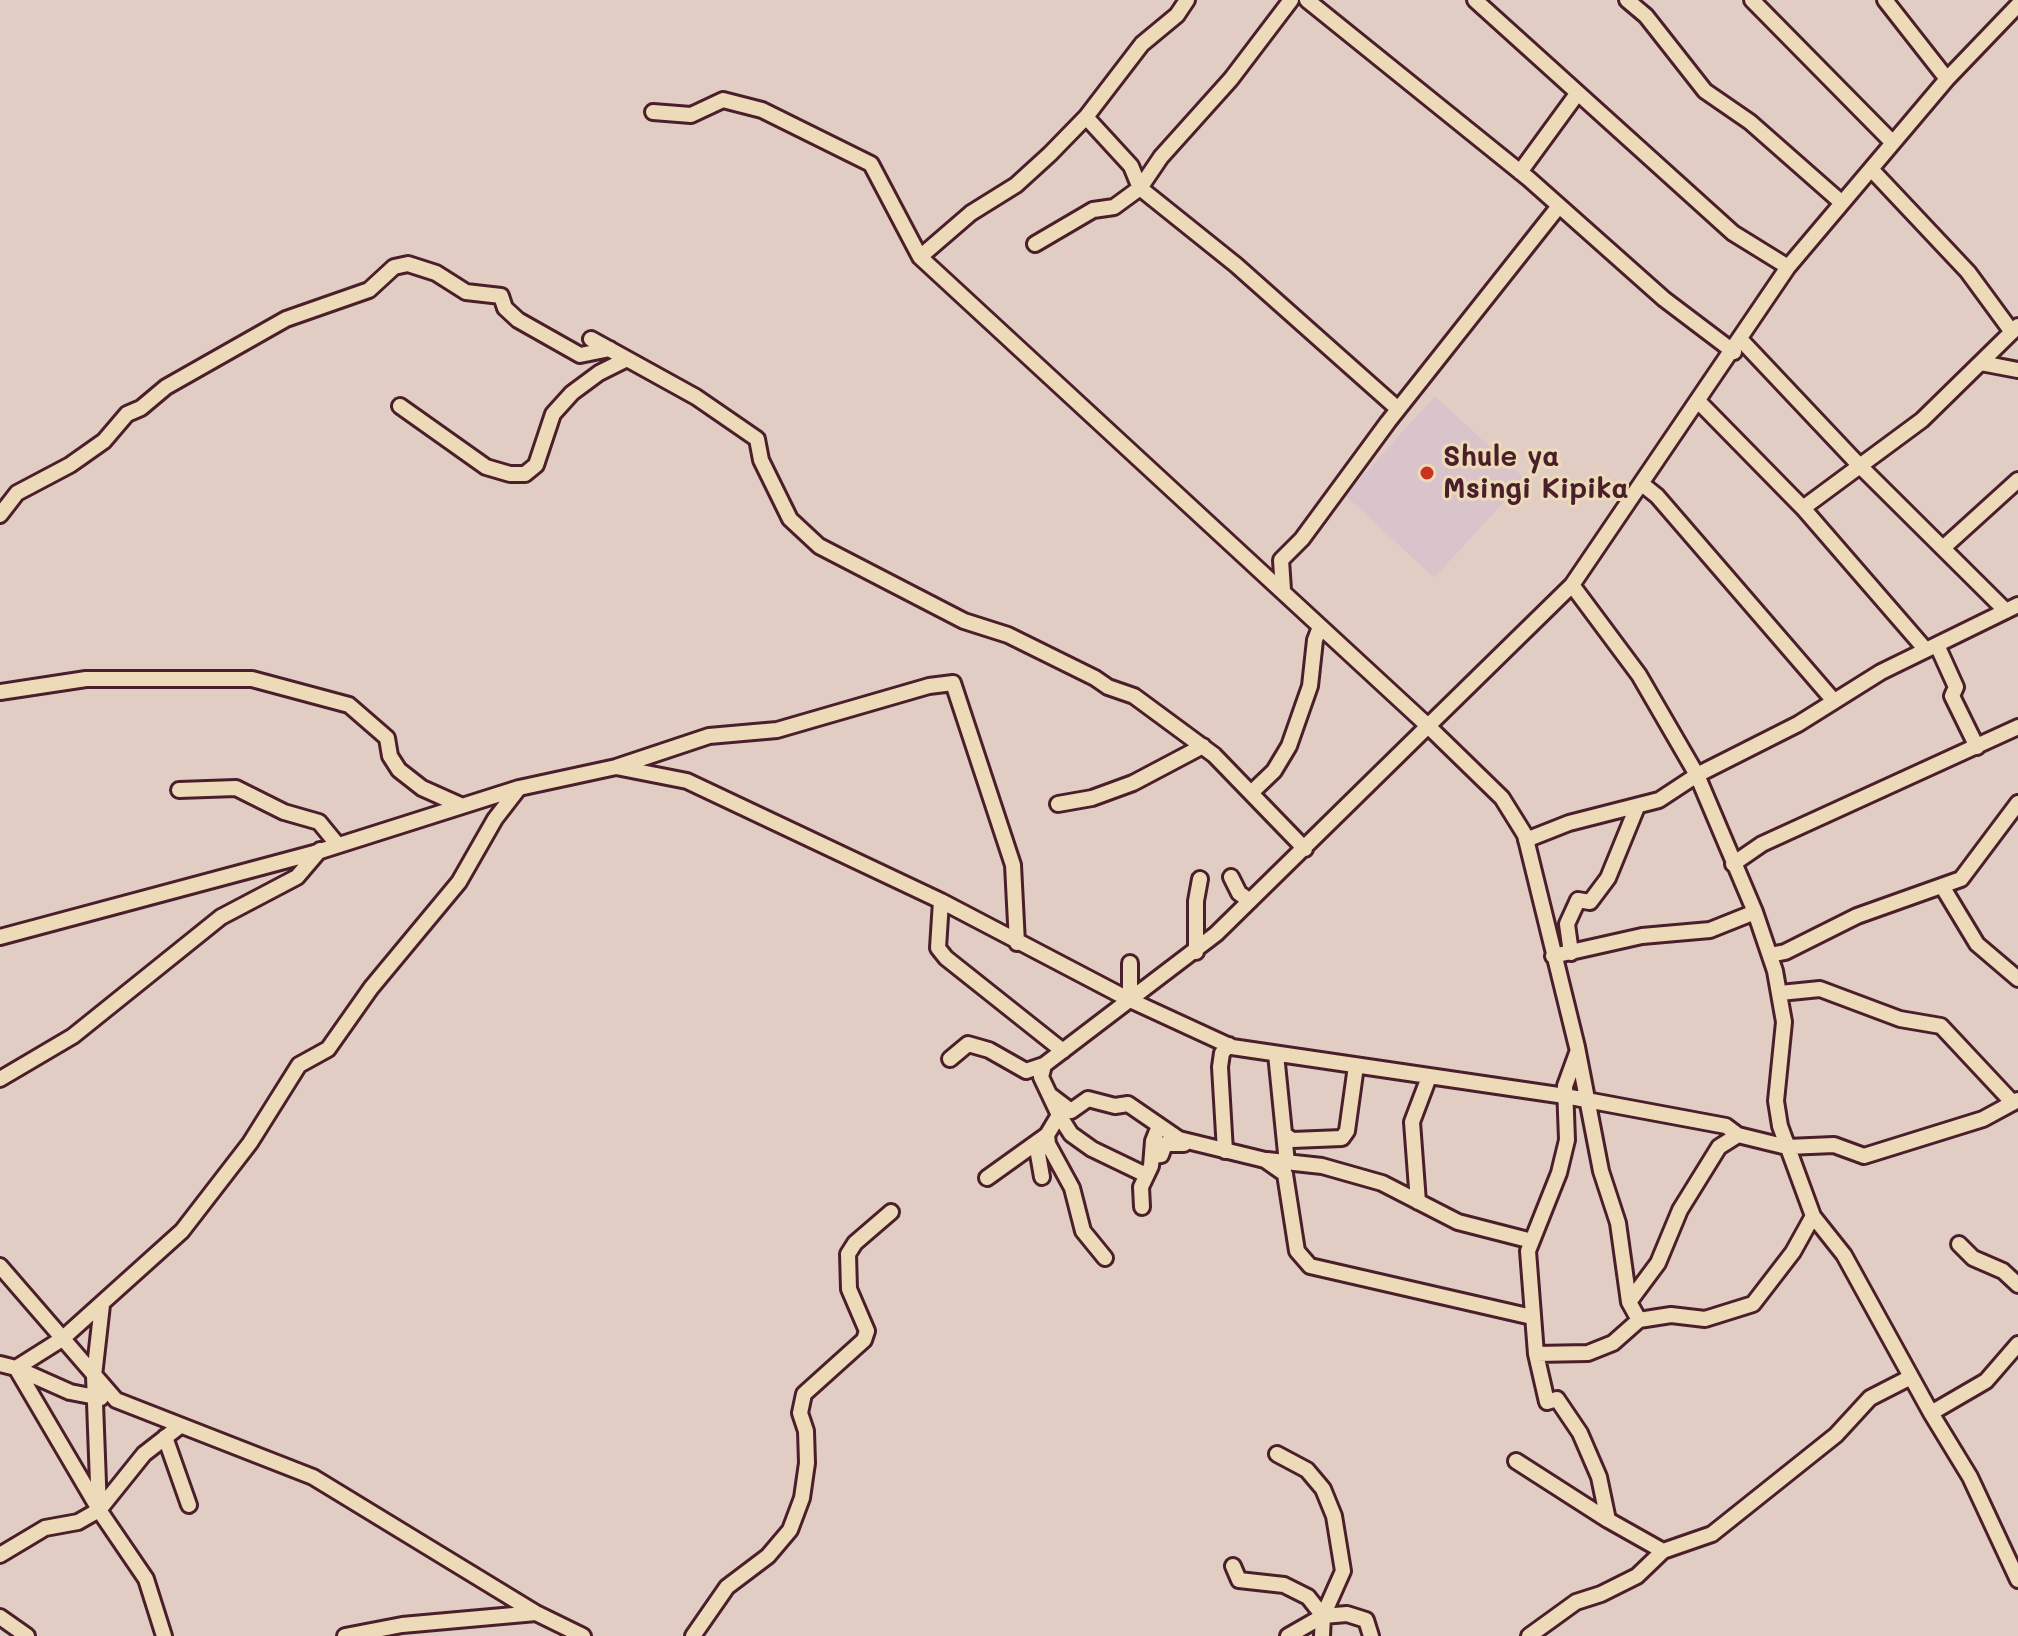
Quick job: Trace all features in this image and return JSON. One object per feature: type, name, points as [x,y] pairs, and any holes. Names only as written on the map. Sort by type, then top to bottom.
[{"type":"street","points":[[920,257],[971,213],[1016,185],[1086,117],[1142,44],[1177,15],[1187,0]]},
{"type":"street","points":[[1035,244],[1093,210],[1114,207],[1140,188],[1161,157],[1231,79],[1291,0]]},
{"type":"street","points":[[1307,0],[1520,172],[1664,299],[1737,346],[1943,548],[2012,608],[1697,775],[1659,800],[1569,823],[1526,840]]},
{"type":"street","points":[[1475,0],[1577,94],[1658,162],[1733,233],[1788,267]]},
{"type":"street","points":[[1627,0],[1646,16],[1705,91],[1750,122],[1842,203]]},
{"type":"street","points":[[1752,0],[1893,143]]},
{"type":"street","points":[[1885,0],[1947,79]]},
{"type":"street","points":[[950,1059],[968,1044],[989,1050],[1026,1071],[1044,1065],[1196,952],[1305,849],[1572,585],[1788,267],[1947,79],[2018,5]]},
{"type":"street","points":[[1520,172],[1577,94]]},
{"type":"street","points":[[653,112],[691,115],[723,100],[762,110],[815,139],[871,164],[920,257],[1283,590],[1502,798],[1526,840],[1577,1047],[1585,1099],[1618,1223],[1629,1302],[1639,1320]]},
{"type":"street","points":[[1086,117],[1131,166],[1140,188],[1236,265],[1398,409]]},
{"type":"street","points":[[1803,508],[1858,464],[1922,420],[2015,329],[1968,272],[1871,169]]},
{"type":"street","points":[[1283,590],[1281,560],[1302,539],[1398,409],[1559,206]]},
{"type":"street","points":[[0,515],[17,493],[70,465],[104,441],[127,414],[166,387],[286,319],[369,290],[394,267],[408,264],[436,273],[466,292],[501,296],[505,308],[518,320],[580,355],[610,349]]},
{"type":"street","points":[[591,339],[696,397],[757,439],[761,460],[790,519],[819,546],[964,621],[1008,635],[1108,687],[1134,696],[1203,746],[1305,849]]},
{"type":"street","points":[[400,406],[486,467],[510,474],[525,474],[536,465],[553,414],[590,380],[627,359]]},
{"type":"street","points":[[1981,363],[2018,370]]},
{"type":"street","points":[[1699,402],[1803,508],[1932,648],[1956,687],[1952,696],[1977,747]]},
{"type":"street","points":[[1943,548],[2018,480]]},
{"type":"street","points":[[1642,484],[1657,496],[1834,701]]},
{"type":"street","points":[[1572,585],[1639,675],[1697,775],[1755,912],[1780,993],[1783,1045],[1776,1101],[1787,1147],[1813,1216],[1844,1255],[1970,1477],[2018,1580]]},
{"type":"street","points":[[1251,793],[1274,771],[1289,746],[1310,686],[1315,640],[1320,627]]},
{"type":"street","points":[[0,692],[86,679],[252,679],[349,705],[387,738],[390,756],[399,770],[422,788],[460,805]]},
{"type":"street","points":[[0,937],[321,850],[519,788],[616,767],[709,736],[777,730],[929,686],[953,683],[1013,865],[1017,943]]},
{"type":"street","points":[[1733,864],[1762,844],[2018,727]]},
{"type":"street","points":[[1058,804],[1092,798],[1133,783],[1203,746]]},
{"type":"street","points":[[616,767],[687,781],[941,901],[1130,1000],[1229,1045],[1585,1099],[1726,1126],[1738,1135],[1787,1147],[1834,1145],[1864,1156],[1983,1119],[2015,1101],[1941,1026],[1900,1019],[1820,989],[1780,993]]},
{"type":"street","points":[[179,790],[236,788],[284,812],[319,822],[337,844]]},
{"type":"street","points":[[16,1368],[62,1339],[102,1305],[134,1270],[182,1231],[250,1143],[299,1065],[328,1049],[371,988],[459,882],[495,819],[519,788]]},
{"type":"street","points":[[1770,955],[1785,952],[1857,916],[1961,879],[2018,803]]},
{"type":"street","points":[[1571,953],[1567,924],[1578,900],[1590,902],[1608,878],[1637,807]]},
{"type":"street","points":[[0,1079],[73,1036],[221,917],[297,877],[321,850]]},
{"type":"street","points":[[1231,877],[1239,893],[1250,901]]},
{"type":"street","points":[[1196,952],[1196,901],[1200,879]]},
{"type":"street","points":[[1942,886],[1977,944],[2018,979]]},
{"type":"street","points":[[941,901],[938,948],[946,958],[1063,1051]]},
{"type":"street","points":[[1553,956],[1642,936],[1710,930],[1755,912]]},
{"type":"street","points":[[1130,963],[1130,1000]]},
{"type":"street","points":[[1225,1151],[1220,1067],[1222,1053],[1229,1045]]},
{"type":"street","points":[[1577,1047],[1565,1096],[1567,1140],[1559,1173],[1532,1241],[1528,1267],[1536,1354],[1547,1402],[1557,1399],[1580,1433],[1599,1477],[1608,1520]]},
{"type":"street","points":[[1276,1054],[1287,1163]]},
{"type":"street","points":[[1044,1065],[1041,1077],[1050,1095],[1065,1113],[1071,1134],[1092,1149],[1146,1175]]},
{"type":"street","points":[[1285,1135],[1292,1140],[1331,1141],[1342,1138],[1347,1131],[1356,1066]]},
{"type":"street","points":[[1418,1202],[1412,1122],[1429,1077]]},
{"type":"street","points":[[1042,1177],[1038,1154],[1047,1135],[1065,1113],[1088,1099],[1115,1106],[1128,1104],[1167,1133],[1225,1151],[1265,1160],[1322,1166],[1382,1183],[1458,1222],[1532,1241]]},
{"type":"street","points":[[1142,1207],[1141,1187],[1153,1156],[1153,1141],[1159,1126]]},
{"type":"street","points":[[987,1178],[1047,1135]]},
{"type":"street","points":[[1047,1135],[1048,1144],[1072,1188],[1083,1231],[1105,1258]]},
{"type":"street","points":[[1629,1302],[1658,1263],[1680,1210],[1719,1147],[1738,1135]]},
{"type":"street","points":[[1153,1156],[1161,1155],[1165,1144],[1186,1144],[1191,1140]]},
{"type":"street","points":[[1265,1160],[1285,1174],[1297,1251],[1310,1266],[1532,1317]]},
{"type":"street","points":[[693,1636],[727,1587],[768,1556],[790,1530],[802,1498],[807,1463],[806,1431],[800,1413],[804,1394],[864,1340],[867,1331],[849,1289],[848,1254],[855,1243],[891,1212]]},
{"type":"street","points":[[1536,1354],[1588,1353],[1613,1343],[1639,1320],[1671,1315],[1705,1319],[1753,1304],[1793,1252],[1813,1216]]},
{"type":"street","points":[[1959,1244],[1973,1258],[2003,1271],[2018,1285]]},
{"type":"street","points":[[0,1266],[116,1400]]},
{"type":"street","points":[[99,1510],[94,1376],[102,1305]]},
{"type":"street","points":[[1931,1413],[1986,1381],[2018,1344]]},
{"type":"street","points":[[0,1364],[70,1392],[116,1400],[313,1477],[536,1613],[583,1636]]},
{"type":"street","points":[[16,1368],[99,1510],[146,1579],[164,1636]]},
{"type":"street","points":[[1529,1636],[1576,1602],[1601,1594],[1637,1576],[1663,1551],[1712,1534],[1836,1435],[1870,1398],[1911,1377]]},
{"type":"street","points":[[1,1554],[45,1528],[78,1522],[99,1510],[144,1454],[180,1426]]},
{"type":"street","points":[[165,1437],[189,1505]]},
{"type":"street","points":[[1277,1454],[1307,1470],[1323,1489],[1334,1516],[1343,1571],[1323,1616],[1322,1636]]},
{"type":"street","points":[[1516,1461],[1663,1551]]},
{"type":"street","points":[[1233,1566],[1239,1580],[1284,1585],[1308,1597],[1323,1616]]},
{"type":"street","points":[[345,1636],[402,1625],[536,1613]]},
{"type":"street","points":[[1288,1636],[1323,1616],[1347,1614],[1366,1620],[1371,1636]]},
{"type":"street","points":[[0,1617],[27,1636]]},
{"type":"shaded area","points":[[1435,396],[1525,479],[1434,578],[1345,495]]},
{"type":"place","name":"Shule ya Msingi Kipika","points":[[1427,473]]}]
